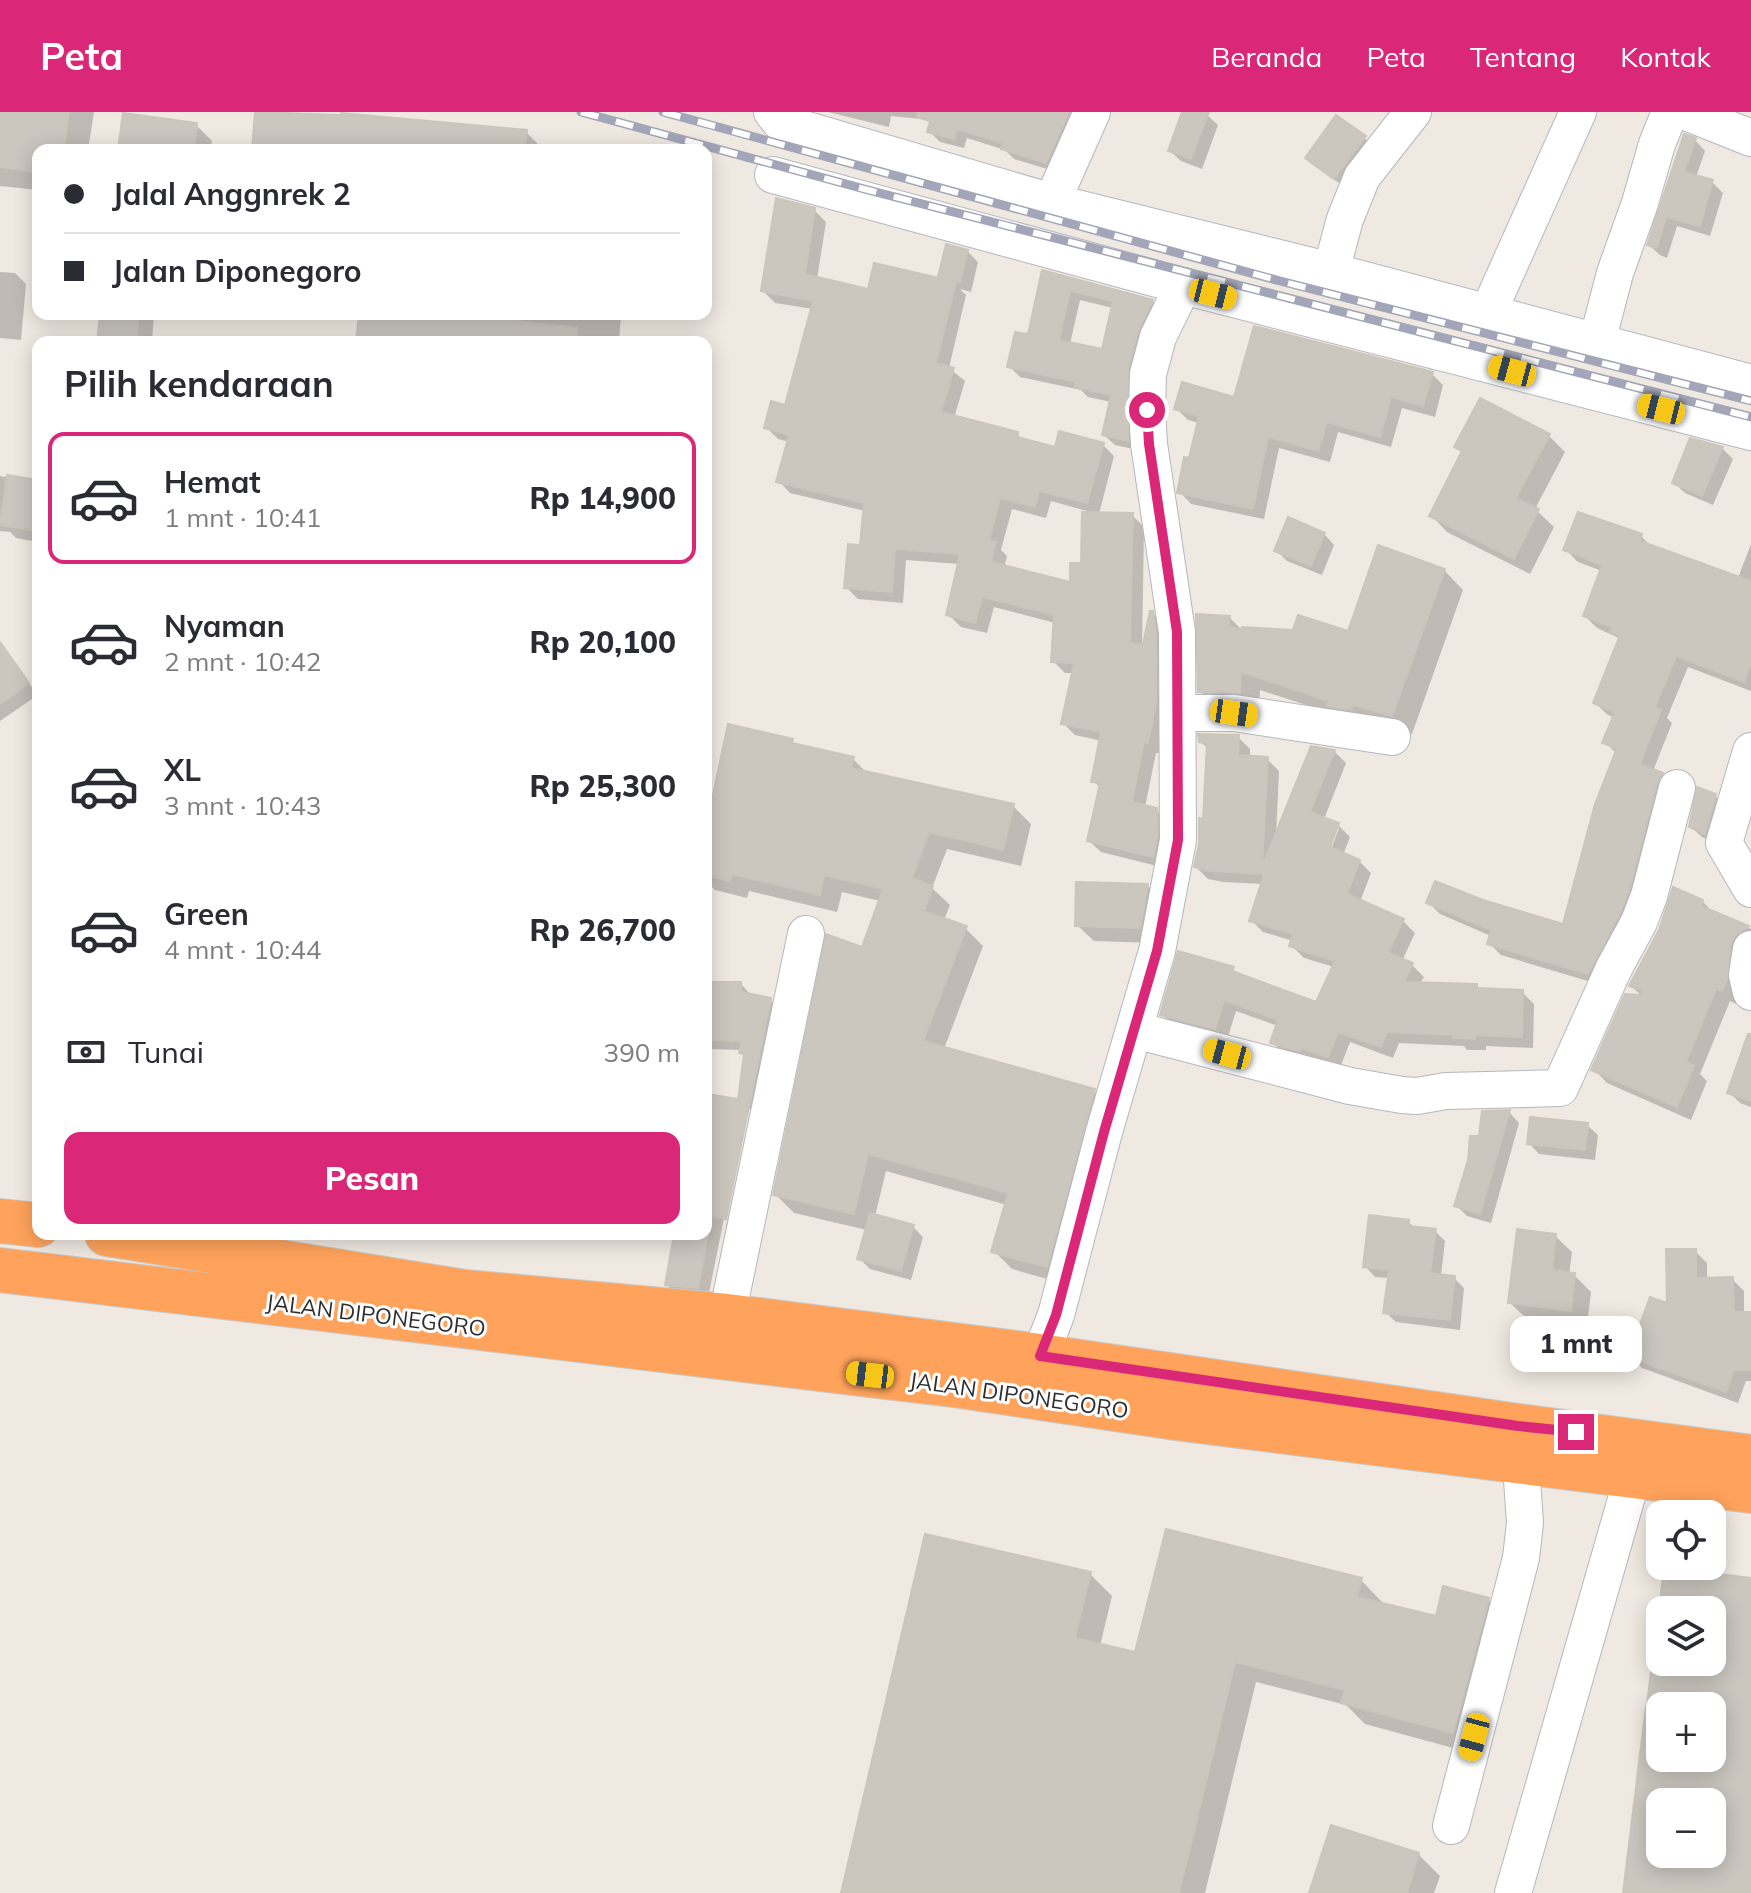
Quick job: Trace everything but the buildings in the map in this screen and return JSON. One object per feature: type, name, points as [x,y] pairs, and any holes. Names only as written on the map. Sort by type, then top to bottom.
[{"type":"highway","points":[[0,1221],[32,1224]]},
{"type":"highway","name":"JALAN DIPONEGORO","points":[[144,1240],[465,1292],[727,1316],[1040,1356],[1519,1444]]},
{"type":"highway","name":"JALAN DIPONEGORO","points":[[0,1270],[850,1372],[1519,1444],[1638,1460],[1751,1491]]},
{"type":"highway","name":"JALAN DIPONEGORO","points":[[1638,1460],[1751,1457]]},
{"type":"street","points":[[772,112],[780,122],[1052,202],[1331,271],[1751,383]]},
{"type":"street","points":[[1052,202],[1092,112]]},
{"type":"street","points":[[1331,271],[1345,219],[1362,177],[1413,112]]},
{"type":"street","points":[[1487,315],[1578,112]]},
{"type":"street","points":[[1597,342],[1615,273],[1670,112]]},
{"type":"street","points":[[1686,112],[1751,138]]},
{"type":"street","points":[[773,175],[1183,286],[1751,432]]},
{"type":"street","points":[[1040,1356],[1056,1315],[1104,1132],[1157,951],[1178,840],[1177,632],[1149,444],[1147,410],[1148,374],[1158,337],[1183,286]]},
{"type":"street","points":[[1178,713],[1234,713],[1392,737]]},
{"type":"street","points":[[1751,751],[1724,843],[1751,889]]},
{"type":"street","points":[[1135,1030],[1350,1086],[1402,1095],[1557,1089],[1563,1086],[1614,968],[1639,922],[1649,896],[1677,788]]},
{"type":"street","points":[[727,1316],[806,934]]},
{"type":"street","points":[[1751,949],[1747,975],[1751,992]]},
{"type":"street","points":[[1451,1826],[1521,1558],[1525,1523],[1519,1444]]},
{"type":"street","points":[[1513,1893],[1638,1460]]},
{"type":"railway","points":[[581,112],[699,144]]},
{"type":"railway","points":[[663,112],[1280,281],[1751,401]]},
{"type":"railway","points":[[712,148],[1751,417]]},
{"type":"route","points":[[1147,410],[1149,444],[1177,632],[1178,840],[1157,951],[1104,1132],[1056,1315],[1040,1356],[1576,1432]]}]
